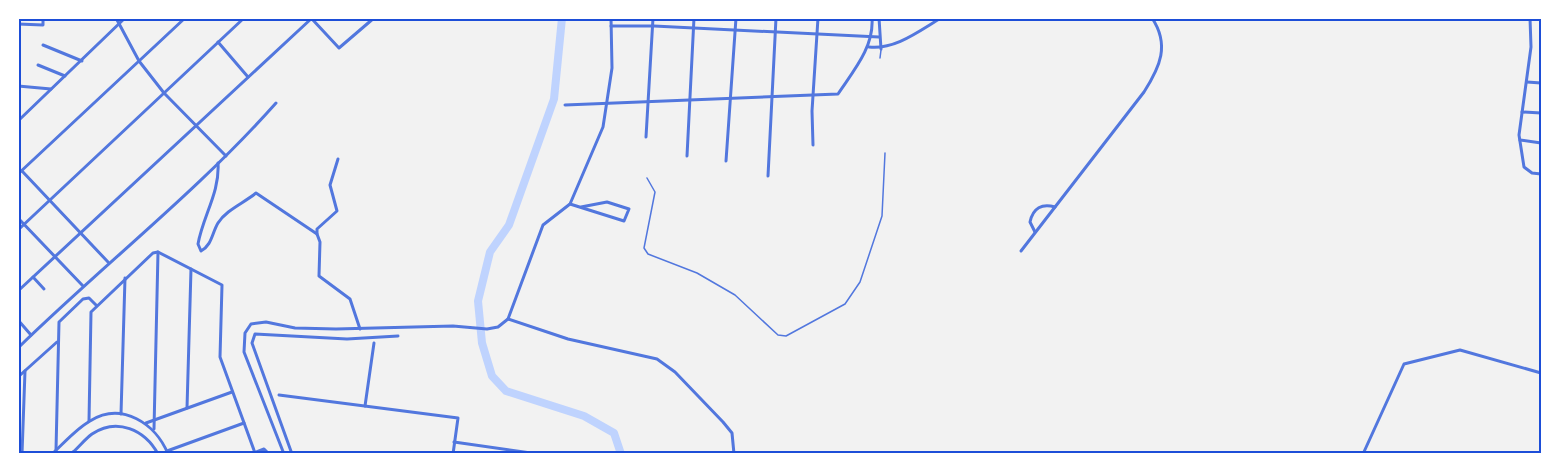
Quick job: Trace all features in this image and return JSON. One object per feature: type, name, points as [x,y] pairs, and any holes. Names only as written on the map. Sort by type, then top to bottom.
[{"type":"street","points":[[18,24],[43,25],[43,18]]},
{"type":"street","points":[[116,18],[139,61],[164,93],[226,156]]},
{"type":"street","points":[[18,121],[125,18]]},
{"type":"street","points":[[108,262],[50,200],[20,172],[185,18]]},
{"type":"street","points":[[18,230],[244,18]]},
{"type":"street","points":[[18,291],[311,18],[339,48],[374,18]]},
{"type":"street","points":[[398,336],[374,338],[255,334],[252,343],[291,454],[284,454],[244,352],[245,333],[251,324],[266,322],[295,328],[360,330],[470,327],[487,329],[498,327],[508,319],[543,225],[570,204],[603,128],[612,68],[611,18]]},
{"type":"street","points":[[646,137],[650,102],[653,18]]},
{"type":"street","points":[[687,156],[694,18]]},
{"type":"street","points":[[726,160],[736,18]]},
{"type":"street","points":[[768,176],[776,18]]},
{"type":"street","points":[[813,145],[812,111],[815,95],[818,18]]},
{"type":"street","points":[[565,105],[838,94],[869,47],[872,18]]},
{"type":"street","points":[[879,18],[881,49]]},
{"type":"street","points":[[869,47],[881,49],[897,43],[941,18]]},
{"type":"street","points":[[1021,251],[1144,92],[1159,67],[1163,44],[1152,18]]},
{"type":"street","points":[[1530,18],[1532,46],[1520,140],[1526,171],[1541,174]]},
{"type":"street","points":[[611,26],[879,37]]},
{"type":"street","points":[[218,42],[248,77]]},
{"type":"street","points":[[43,45],[82,61]]},
{"type":"street","points":[[38,65],[65,76]]},
{"type":"street","points":[[1527,82],[1541,82]]},
{"type":"street","points":[[18,86],[51,89]]},
{"type":"street","points":[[18,348],[108,262],[170,211],[276,103]]},
{"type":"street","points":[[1522,112],[1541,113]]},
{"type":"street","points":[[1520,140],[1541,142]]},
{"type":"street","points":[[338,159],[330,185],[337,212],[317,229],[320,242],[319,276],[350,299],[360,330]]},
{"type":"street","points":[[218,163],[218,186],[205,214],[198,244],[201,251],[207,248],[218,223],[229,211],[256,193],[317,234]]},
{"type":"street","points":[[570,204],[580,207],[624,220],[629,208],[607,202],[580,207]]},
{"type":"street","points":[[1035,233],[1030,222],[1035,210],[1046,205],[1055,207]]},
{"type":"street","points":[[18,218],[83,286]]},
{"type":"street","points":[[153,429],[158,252]]},
{"type":"street","points":[[89,421],[92,309],[153,253],[158,252],[222,285],[220,357],[253,453],[267,450],[269,454]]},
{"type":"street","points":[[188,408],[191,269]]},
{"type":"street","points":[[33,277],[44,289]]},
{"type":"street","points":[[121,414],[125,278]]},
{"type":"street","points":[[56,450],[58,342],[61,318],[82,299],[89,298],[96,306]]},
{"type":"street","points":[[508,319],[568,339],[657,359],[675,372],[723,422],[732,434],[734,454]]},
{"type":"street","points":[[18,320],[31,335]]},
{"type":"street","points":[[374,338],[375,329]]},
{"type":"street","points":[[18,377],[58,342]]},
{"type":"street","points":[[365,406],[374,343]]},
{"type":"street","points":[[1363,454],[1404,364],[1460,350],[1541,373]]},
{"type":"street","points":[[22,454],[25,371]]},
{"type":"street","points":[[146,423],[232,392]]},
{"type":"street","points":[[279,396],[458,418],[453,454]]},
{"type":"street","points":[[52,454],[89,421],[100,417],[121,414],[146,423],[153,429],[168,452],[244,423]]},
{"type":"street","points":[[72,453],[92,434],[111,427],[122,426],[139,433],[150,442],[158,454]]},
{"type":"street","points":[[454,442],[538,454]]},
{"type":"street","points":[[502,454],[503,449]]},
{"type":"street","points":[[72,453],[80,454]]},
{"type":"lane","points":[[880,58],[881,49]]},
{"type":"lane","points":[[647,178],[655,192],[644,248],[648,254],[697,273],[735,296],[778,335],[786,336],[845,304],[860,282],[882,216],[885,153]]},
{"type":"waterway","points":[[562,18],[554,99],[509,225],[490,252],[478,301],[482,343],[492,376],[506,391],[584,416],[614,433],[621,454]]}]
